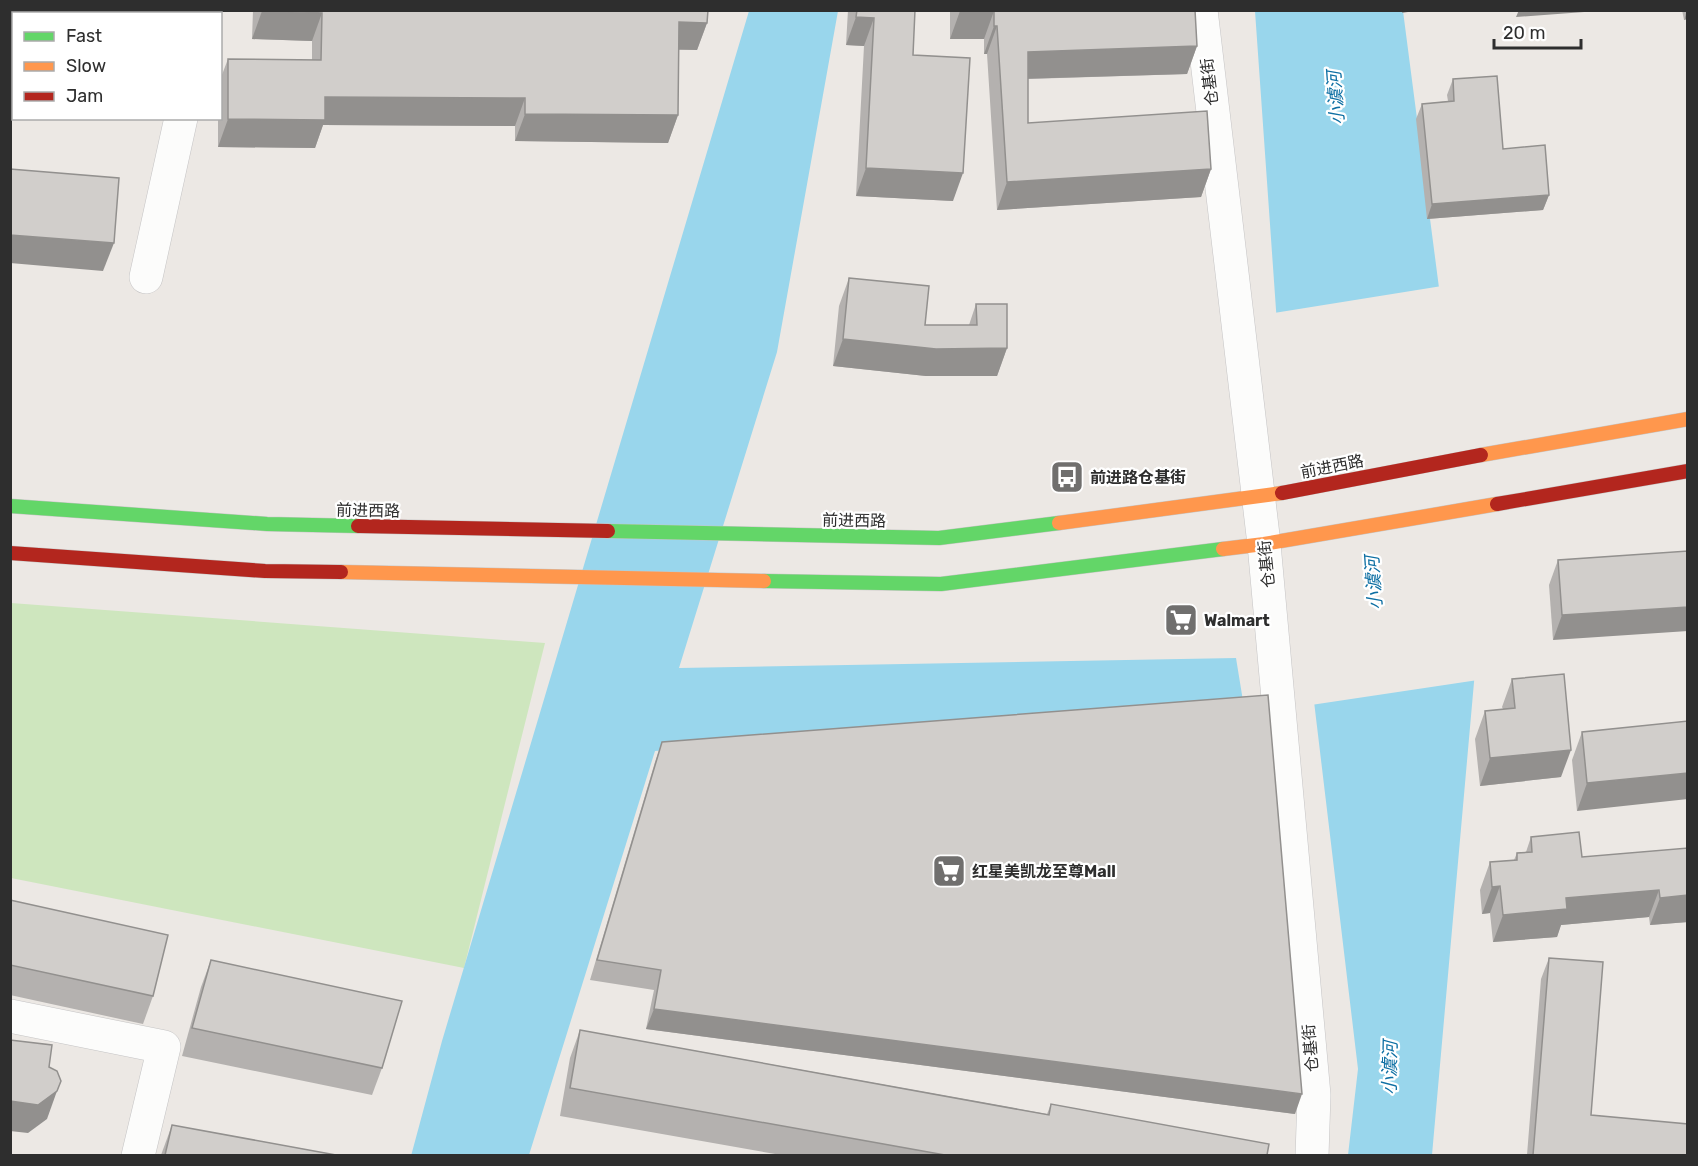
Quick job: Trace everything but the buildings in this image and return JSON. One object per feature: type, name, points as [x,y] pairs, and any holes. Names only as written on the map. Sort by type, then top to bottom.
[{"type":"main road","name":"前进西路","points":[[10,507],[267,524],[939,538],[1272,495],[1688,419]]},
{"type":"main road","points":[[10,553],[265,571],[941,584],[1277,541],[1688,471]]},
{"type":"street","name":"仓基街","points":[[1201,10],[1277,541],[1314,1095],[1312,1155]]},
{"type":"street","points":[[146,277],[181,120]]},
{"type":"street","points":[[10,1016],[164,1047],[138,1155]]},
{"type":"green space","points":[[11,603],[545,643],[464,968],[11,878]]},
{"type":"water","points":[[749,11],[838,11],[777,352],[679,668],[1236,658],[1243,701],[655,751],[529,1155],[411,1156],[442,1041]]},
{"type":"water","name":"小澞河","points":[[1255,11],[1403,11],[1445,334],[1475,671],[1432,1155],[1348,1155],[1358,1069],[1313,693],[1278,338]]},
{"type":"pier","points":[[1442,286],[1478,680],[1311,705],[1274,313]]},
{"type":"traffic: fast","points":[[10,506],[267,524],[358,526]]},
{"type":"traffic: fast","points":[[608,531],[939,538],[1059,523]]},
{"type":"traffic: fast","points":[[764,581],[941,584],[1223,549]]},
{"type":"traffic: slow","points":[[1481,455],[1688,419]]},
{"type":"traffic: slow","points":[[1059,523],[1282,493]]},
{"type":"traffic: slow","points":[[1223,549],[1497,504]]},
{"type":"traffic: slow","points":[[341,572],[764,581]]},
{"type":"traffic: jam","points":[[1282,493],[1481,455]]},
{"type":"traffic: jam","points":[[1497,504],[1688,471]]},
{"type":"traffic: jam","points":[[358,526],[608,531]]},
{"type":"traffic: jam","points":[[10,553],[265,571],[341,572]]},
{"type":"place","name":"前进路仓基街","points":[[1067,477]]},
{"type":"place","name":"Walmart","points":[[1181,620]]},
{"type":"place","name":"红星美凯龙至尊Mall","points":[[949,871]]}]
